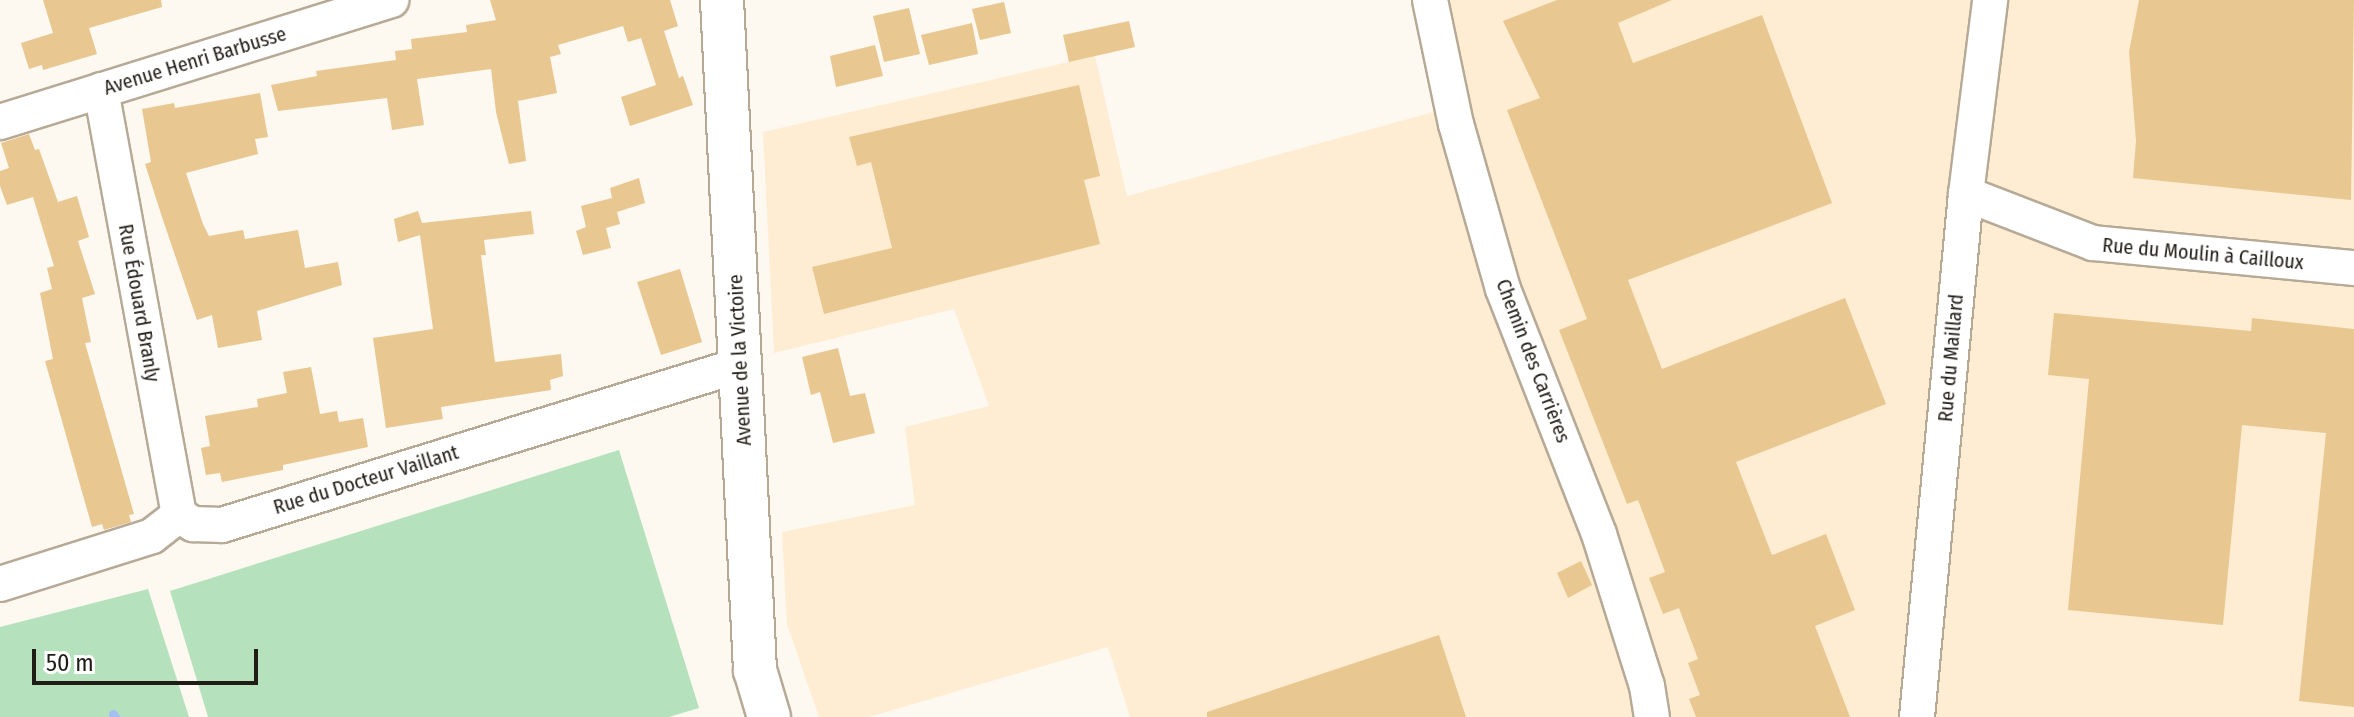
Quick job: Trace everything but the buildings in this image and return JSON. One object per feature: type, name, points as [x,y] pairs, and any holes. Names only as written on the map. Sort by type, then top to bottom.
[{"type":"street","name":"Avenue Henri Barbusse","points":[[0,122],[391,0]]},
{"type":"street","name":"Avenue de la Victoire","points":[[722,0],[755,670],[769,717]]},
{"type":"street","name":"Chemin des Carrières","points":[[1430,0],[1456,124],[1503,289],[1599,534],[1647,686],[1652,717]]},
{"type":"street","name":"Rue du Maillard","points":[[1917,717],[1966,194],[1990,0]]},
{"type":"street","name":"Rue Édouard Branly","points":[[101,90],[179,515]]},
{"type":"street","name":"Rue du Moulin à Cailloux","points":[[1966,194],[2093,243],[2354,268]]},
{"type":"street","name":"Rue du Docteur Vaillant","points":[[179,515],[193,524],[222,525],[740,365]]},
{"type":"street","points":[[0,584],[152,536],[179,515]]},
{"type":"shaded area","points":[[1430,0],[2354,0],[2354,717],[1130,717],[1108,647],[869,717],[819,717],[787,624],[782,532],[915,505],[905,427],[989,406],[954,309],[774,353],[763,132],[1095,56],[1127,196],[1452,107]]},
{"type":"green space","points":[[619,450],[699,708],[669,717],[208,717],[170,591]]},
{"type":"green space","points":[[148,589],[189,717],[0,717],[0,627]]}]
